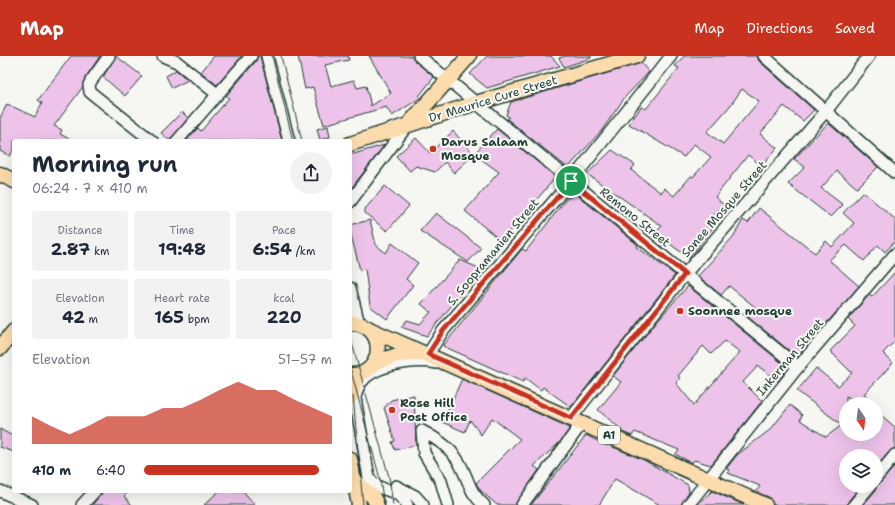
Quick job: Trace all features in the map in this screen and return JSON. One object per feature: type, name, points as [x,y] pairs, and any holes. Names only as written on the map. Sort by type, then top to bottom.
[{"type":"main road","points":[[406,127],[469,56]]},
{"type":"main road","name":"Dr Maurice Cure Street","points":[[352,143],[476,103],[636,56]]},
{"type":"main road","points":[[0,174],[12,180]]},
{"type":"main road","points":[[353,375],[369,369],[375,362],[378,354],[378,345],[375,336],[357,324]]},
{"type":"main road","name":"A1","points":[[357,324],[577,420],[765,505]]},
{"type":"main road","points":[[0,348],[12,333]]},
{"type":"main road","points":[[375,362],[398,355],[426,354]]},
{"type":"main road","points":[[352,467],[359,505]]},
{"type":"main road","points":[[356,482],[373,496],[377,505]]},
{"type":"street","points":[[109,56],[91,81],[89,85],[90,92],[149,139]]},
{"type":"street","points":[[163,56],[177,62],[217,94]]},
{"type":"street","points":[[179,139],[251,56]]},
{"type":"street","points":[[267,56],[288,139]]},
{"type":"street","name":"Remono Street","points":[[419,56],[798,367]]},
{"type":"street","name":"S. Soopramanien Street","points":[[426,354],[443,331],[571,181],[671,56]]},
{"type":"street","points":[[764,56],[895,172]]},
{"type":"street","name":"Sonee Mosque Street","points":[[522,505],[577,420],[685,274],[826,111],[869,56]]},
{"type":"street","points":[[352,199],[406,127]]},
{"type":"street","name":"Inkerman Street","points":[[688,505],[798,367],[895,254]]},
{"type":"street","points":[[352,298],[357,324]]},
{"type":"street","points":[[408,505],[403,497],[397,493],[372,484],[366,471],[356,412],[355,398],[359,385],[368,375],[381,369],[399,364],[427,361],[453,366]]},
{"type":"street","points":[[448,505],[441,481],[424,452],[422,431],[450,450],[462,468],[469,487],[484,505]]},
{"type":"street","points":[[883,470],[895,455]]},
{"type":"street","points":[[356,482],[395,486],[405,489],[415,496],[423,505]]},
{"type":"street","points":[[0,491],[32,505]]},
{"type":"street","points":[[82,505],[93,493]]},
{"type":"street","points":[[854,505],[864,493]]},
{"type":"building","points":[[71,56],[100,56],[85,78],[82,88],[54,126],[62,130],[60,134],[69,139],[12,139],[12,152],[10,156],[0,151],[0,118],[7,104],[35,117],[42,103],[38,100]]},
{"type":"building","points":[[116,56],[142,76],[125,96],[103,77]]},
{"type":"building","points":[[214,56],[242,56],[217,85],[201,72]]},
{"type":"building","points":[[258,56],[260,56],[281,139],[188,139],[198,128],[201,131],[229,98],[226,96],[256,61]]},
{"type":"building","points":[[298,56],[348,56],[349,60],[325,65],[331,86],[354,80],[357,88],[366,86],[371,106],[391,93],[369,56],[412,56],[415,61],[434,77],[419,96],[420,98],[392,116],[386,107],[324,125],[313,87],[305,89]]},
{"type":"building","points":[[487,56],[551,56],[560,66],[487,88],[470,74]]},
{"type":"building","points":[[565,56],[591,56],[591,58],[564,67],[559,58]]},
{"type":"building","points":[[684,56],[757,56],[759,61],[814,110],[803,121],[784,106],[760,134],[777,148],[762,166],[748,155],[715,197],[724,205],[707,221],[714,226],[689,258],[655,233],[662,226],[587,174],[612,150],[635,165],[631,170],[661,193],[664,188],[674,196],[691,176],[693,177],[711,157],[694,144],[684,157],[629,124],[641,107],[646,109],[679,68],[675,66]],"holes":[[[742,89],[759,101],[723,144],[707,132],[730,106]]]},
{"type":"building","points":[[641,63],[649,72],[625,97],[602,130],[568,168],[507,119],[509,117],[506,115],[511,102]]},
{"type":"building","points":[[176,70],[188,80],[172,88],[166,76]]},
{"type":"building","points":[[182,112],[188,118],[172,139],[168,139],[161,133]]},
{"type":"building","points":[[828,123],[878,167],[857,188],[837,171],[821,188],[843,205],[831,217],[788,184],[805,167],[794,159]]},
{"type":"building","points":[[328,126],[330,137],[320,139],[317,129]]},
{"type":"building","points":[[497,129],[556,177],[501,241],[465,211],[499,172],[474,154]]},
{"type":"building","points":[[453,131],[474,154],[454,173],[445,162],[435,172],[416,166],[410,171],[396,156],[416,138],[430,153]]},
{"type":"building","points":[[384,145],[352,187],[352,154]]},
{"type":"building","points":[[385,186],[409,206],[387,231],[365,213],[365,209]]},
{"type":"building","points":[[863,192],[895,219],[895,241],[885,252],[878,245],[864,261],[846,245],[829,260],[859,286],[797,357],[748,317],[755,307],[729,286],[721,295],[698,276],[733,237],[743,220],[748,223],[759,208],[815,253],[826,241],[832,247],[854,223],[843,213]]},
{"type":"building","points":[[577,195],[638,245],[637,247],[675,275],[571,407],[543,387],[541,390],[525,378],[523,382],[443,346],[522,249],[526,251],[567,198]]},
{"type":"building","points":[[436,213],[481,248],[468,262],[420,231]]},
{"type":"building","points":[[370,220],[376,245],[386,253],[392,243],[418,263],[406,279],[413,285],[387,319],[370,306],[365,269],[360,270],[352,239],[352,224]]},
{"type":"building","points":[[460,260],[481,269],[427,336],[401,327],[407,320],[420,324],[431,312],[421,304]]},
{"type":"building","points":[[895,272],[895,341],[883,353],[893,363],[864,394],[868,397],[839,397],[839,423],[797,391],[816,368],[838,386],[852,373],[830,351],[855,326],[848,319],[869,295],[872,297]]},
{"type":"building","points":[[688,286],[788,368],[778,381],[758,366],[743,382],[762,401],[711,465],[694,460],[692,463],[675,454],[679,450],[635,432],[632,436],[620,431],[622,430],[598,410],[621,382],[613,376],[657,321]],"holes":[[[725,341],[740,352],[694,405],[676,383],[680,378],[678,376],[703,346],[711,354]]]},
{"type":"building","points":[[462,379],[570,428],[560,442],[534,466],[539,470],[515,505],[497,505],[481,491],[476,483],[520,439],[492,418],[481,435],[470,420],[465,432],[442,422]]},
{"type":"building","points":[[414,395],[416,445],[395,450],[392,442],[395,441],[384,408],[391,400]]},
{"type":"building","points":[[790,405],[802,415],[800,420],[826,437],[839,427],[839,441],[883,441],[883,417],[895,427],[895,448],[883,459],[883,449],[839,449],[839,493],[855,493],[847,505],[773,505],[769,497],[756,492],[760,486],[728,473],[730,470],[726,469],[737,455],[771,429]]},
{"type":"building","points":[[0,429],[12,436],[12,451],[0,447]]},
{"type":"building","points":[[586,435],[607,446],[608,445],[644,460],[688,485],[689,492],[681,505],[660,505],[615,479],[599,505],[531,505]]},
{"type":"building","points":[[895,466],[895,505],[863,505],[873,493],[883,493],[883,480]]},
{"type":"building","points":[[712,491],[744,505],[697,505]]},
{"type":"building","points":[[102,493],[128,493],[124,496],[132,505],[92,505]]},
{"type":"building","points":[[217,493],[245,493],[255,505],[204,505]]},
{"type":"tram line","points":[[272,56],[293,139]]},
{"type":"tram line","points":[[281,56],[302,139]]},
{"type":"tram line","points":[[352,343],[389,477],[393,505]]},
{"type":"tram line","points":[[352,374],[380,479],[384,505]]},
{"type":"tram line","points":[[353,396],[363,505]]},
{"type":"place","name":"Darus Salaam Mosque","points":[[433,149]]},
{"type":"place","name":"Soonnee mosque","points":[[680,311]]},
{"type":"place","name":"Rose Hill Post Office","points":[[392,410]]},
{"type":"route","points":[[571,181],[685,274],[571,418],[428,354],[443,331],[571,181]]}]
